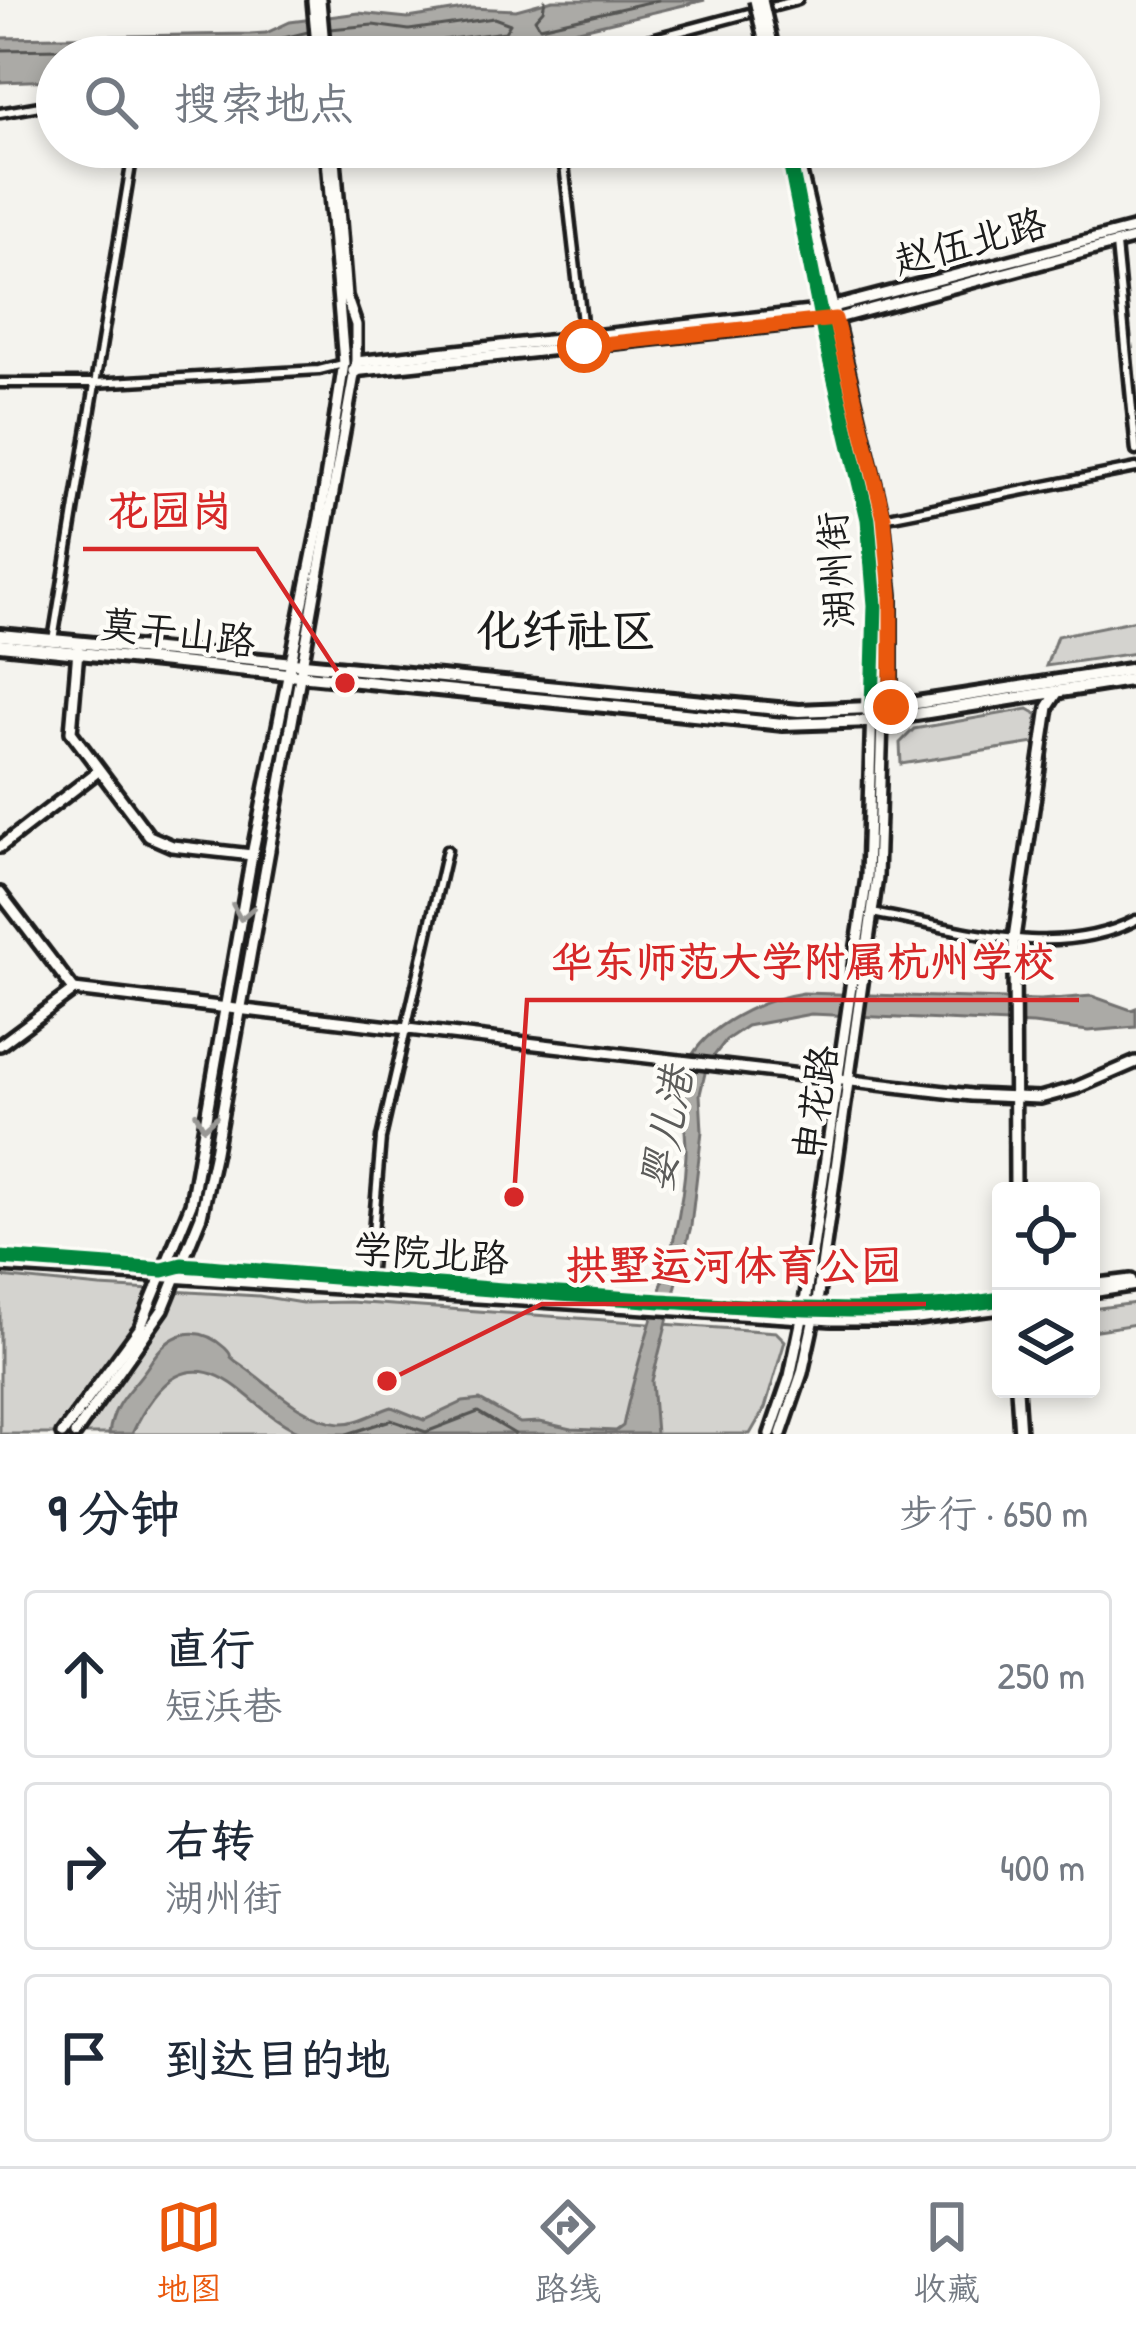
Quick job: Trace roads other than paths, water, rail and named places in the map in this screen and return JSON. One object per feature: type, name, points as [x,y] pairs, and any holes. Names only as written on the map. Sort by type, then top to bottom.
[{"type":"main road","name":"莫干山路","points":[[0,635],[296,668]]},
{"type":"main road","name":"莫干山路","points":[[0,645],[875,716],[1136,679]]},
{"type":"main road","name":"莫干山路","points":[[875,716],[891,707],[1136,669]]},
{"type":"street","points":[[316,0],[320,36]]},
{"type":"street","points":[[759,0],[767,36]]},
{"type":"street","points":[[663,36],[798,0]]},
{"type":"street","points":[[0,113],[36,107]]},
{"type":"street","points":[[53,640],[130,168]]},
{"type":"street","points":[[75,1434],[163,1309],[201,1216],[215,1152],[352,366],[356,325],[342,297],[332,168]]},
{"type":"street","points":[[564,168],[584,341]]},
{"type":"street","name":"湖州街","points":[[796,168],[884,518],[891,595],[891,707]]},
{"type":"street","name":"湖州街","points":[[806,213],[820,315],[868,519],[875,584],[875,716]]},
{"type":"street","name":"赵伍北路","points":[[1115,239],[1136,228]]},
{"type":"street","name":"赵伍北路","points":[[352,366],[834,313],[1115,239],[1136,238]]},
{"type":"street","points":[[1115,239],[1136,451]]},
{"type":"street","points":[[0,383],[94,383],[352,366]]},
{"type":"street","points":[[884,518],[1136,468]]},
{"type":"street","points":[[78,650],[70,732],[149,836],[159,843],[252,855]]},
{"type":"street","points":[[62,1434],[140,1328],[190,1204],[252,855],[296,668]]},
{"type":"street","points":[[1016,1182],[1014,938],[1048,706],[1057,693]]},
{"type":"street","points":[[1037,696],[1048,706]]},
{"type":"street","name":"申花路","points":[[855,987],[872,913],[880,839],[875,716]]},
{"type":"street","name":"申花路","points":[[781,1434],[795,1395],[810,1314],[852,1018],[869,856],[875,716]]},
{"type":"street","points":[[0,848],[98,772]]},
{"type":"street","points":[[369,1282],[381,1138],[447,850]]},
{"type":"street","points":[[0,893],[74,990]]},
{"type":"street","points":[[872,913],[1058,942],[1091,937],[1136,920]]},
{"type":"street","points":[[0,1045],[74,990],[971,1095],[1040,1098],[1136,1062]]},
{"type":"street","name":"学院北路","points":[[0,1262],[176,1277],[910,1320],[992,1306]]},
{"type":"street","name":"学院北路","points":[[162,1274],[182,1264],[648,1303],[677,1310],[810,1314]]},
{"type":"street","points":[[1100,1288],[1136,1282]]},
{"type":"street","name":"申花路","points":[[770,1434],[810,1314]]},
{"type":"street","points":[[1018,1398],[1020,1434]]},
{"type":"water","points":[[553,0],[705,0],[553,36],[106,36],[266,33],[290,22],[359,13],[408,18],[470,8],[516,10]]},
{"type":"water","points":[[36,37],[36,81],[0,82],[0,38]]},
{"type":"water","points":[[803,993],[1040,1000],[1092,996],[1136,1008],[1136,1027],[1088,1031],[1033,1024],[811,1014],[747,1026],[726,1040],[707,1065],[700,1094],[702,1131],[691,1226],[652,1381],[656,1434],[306,1434],[281,1422],[224,1379],[191,1372],[163,1386],[132,1434],[109,1434],[120,1403],[157,1353],[174,1338],[193,1333],[214,1340],[285,1398],[325,1420],[353,1422],[392,1407],[424,1420],[463,1402],[480,1400],[520,1423],[616,1431],[623,1426],[677,1224],[686,1155],[683,1095],[688,1063],[722,1025],[771,1001]]},
{"type":"place","name":"花园岗","points":[[345,683]]},
{"type":"place","name":"华东师范大学附属杭州学校","points":[[514,1197]]},
{"type":"place","name":"拱墅运河体育公园","points":[[387,1381]]},
{"type":"district","name":"化纤社区","points":[[566,630]]},
{"type":"water label","name":"婴儿港","points":[[666,1129]]}]
